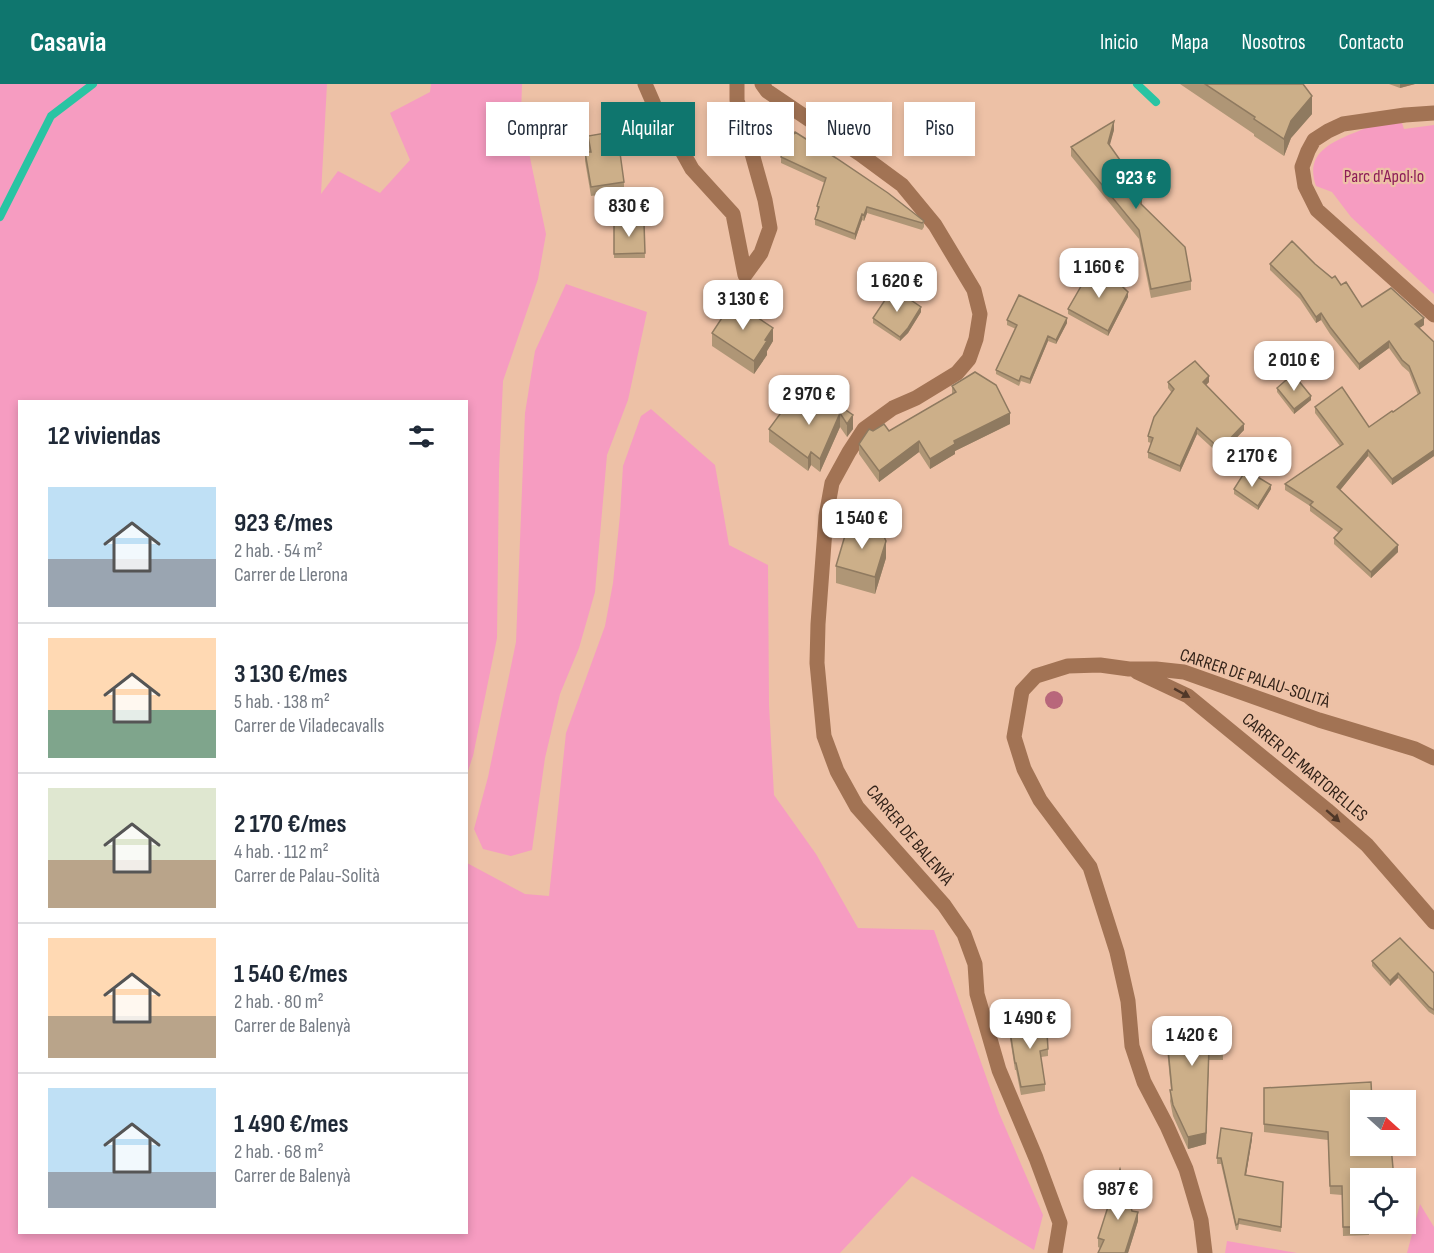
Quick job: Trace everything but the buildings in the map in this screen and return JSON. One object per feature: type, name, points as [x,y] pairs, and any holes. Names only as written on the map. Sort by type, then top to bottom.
[{"type":"street","points":[[645,84],[655,107],[692,169],[733,214],[745,275],[761,253],[770,228],[765,200],[737,100],[737,84]]},
{"type":"street","name":"CARRER DE BALENYÀ","points":[[762,84],[767,91],[902,185],[935,225],[974,290],[980,314],[976,339],[969,359],[957,373],[916,398],[893,408],[864,429],[832,483],[826,516],[817,663],[824,736],[837,771],[857,807],[944,905],[964,934],[975,964],[977,994],[999,1070],[1060,1223],[1055,1253]]},
{"type":"street","points":[[1434,113],[1343,124],[1314,140],[1302,167],[1305,186],[1317,210],[1434,315]]},
{"type":"street","name":"CARRER DE PALAU-SOLITÀ","points":[[1205,1253],[1201,1220],[1186,1169],[1144,1082],[1132,1046],[1128,1001],[1117,952],[1090,867],[1040,800],[1024,769],[1014,737],[1022,691],[1036,676],[1068,666],[1100,665],[1184,672],[1319,720],[1415,749],[1434,758]]},
{"type":"street","name":"CARRER DE MARTORELLES","points":[[1129,669],[1188,696],[1224,724],[1367,845],[1434,922]]},
{"type":"green space","points":[[0,84],[327,84],[321,194],[338,171],[380,193],[410,160],[390,113],[430,92],[431,84],[522,84],[521,102],[486,102],[486,156],[530,156],[546,234],[538,279],[503,381],[499,470],[497,638],[468,771],[468,400],[18,400],[18,1234],[468,1234],[468,864],[525,894],[549,896],[566,733],[605,626],[613,583],[623,466],[641,416],[651,409],[715,465],[729,545],[768,565],[769,705],[774,795],[816,854],[858,928],[934,930],[999,1113],[1043,1215],[1034,1250],[912,1176],[840,1253],[0,1253]]},
{"type":"green space","name":"Parc d'Apol·lo","points":[[1402,123],[1404,129],[1434,125],[1434,294],[1351,217],[1332,192],[1316,186],[1313,175],[1316,159],[1334,142],[1374,125]]},
{"type":"green space","points":[[566,284],[647,312],[628,400],[607,455],[595,592],[579,648],[560,694],[545,758],[532,850],[511,856],[483,849],[474,829],[488,777],[516,642],[525,413],[535,351]]},
{"type":"green space","points":[[1420,1204],[1434,1227],[1434,1253],[1407,1253],[1412,1234],[1416,1234],[1416,1219]]},
{"type":"green space","points":[[1227,1241],[1297,1253],[1225,1253]]},
{"type":"waterway","points":[[0,217],[51,116],[93,84]]},
{"type":"waterway","points":[[1137,84],[1156,102]]}]
